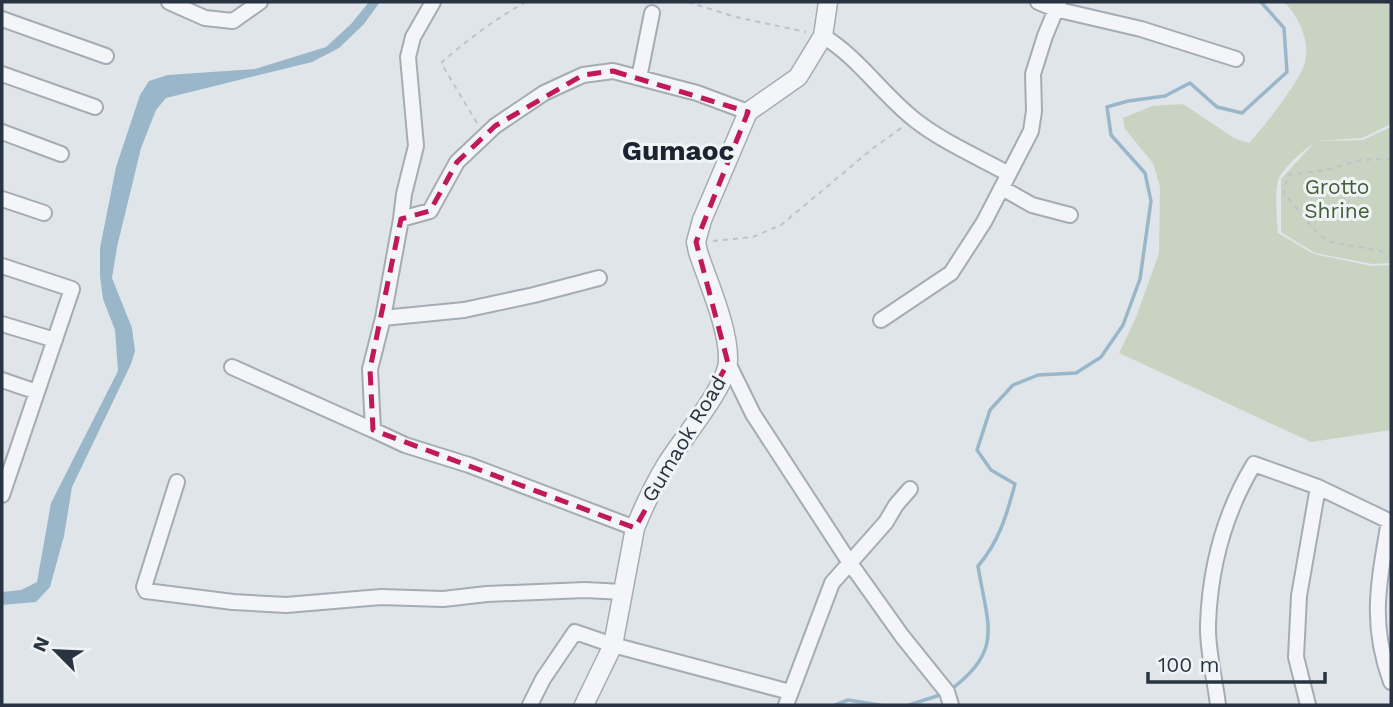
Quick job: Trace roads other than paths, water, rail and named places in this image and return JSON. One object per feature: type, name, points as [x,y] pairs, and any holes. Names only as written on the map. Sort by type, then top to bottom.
[{"type":"street","points":[[169,2],[205,18],[233,21],[255,3]]},
{"type":"street","points":[[193,2],[205,18]]},
{"type":"street","points":[[373,430],[370,369],[383,318],[404,194],[416,146],[408,57],[412,37],[433,2]]},
{"type":"street","points":[[401,219],[430,211],[457,162],[495,126],[544,93],[583,75],[613,71],[697,93],[748,112],[798,77],[823,36],[828,2]]},
{"type":"street","points":[[1038,2],[1141,29],[1237,59]]},
{"type":"street","points":[[881,320],[951,273],[984,222],[1031,131],[1034,111],[1033,74],[1057,6]]},
{"type":"street","points":[[639,78],[652,13]]},
{"type":"street","points":[[2,19],[106,55]]},
{"type":"street","points":[[823,36],[841,47],[913,119],[938,136],[1009,174]]},
{"type":"street","points":[[2,74],[95,107]]},
{"type":"street","name":"Gumaok Road","points":[[584,705],[612,645],[635,528],[665,466],[720,385],[729,363],[726,339],[696,242],[702,220],[748,112]]},
{"type":"street","points":[[2,132],[61,154]]},
{"type":"street","points":[[1002,188],[1032,205],[1070,215]]},
{"type":"street","points":[[2,199],[44,213]]},
{"type":"street","points":[[2,266],[72,289],[2,495]]},
{"type":"street","points":[[383,318],[464,310],[599,278]]},
{"type":"street","points":[[2,324],[55,340]]},
{"type":"street","points":[[729,363],[753,414],[850,563],[902,636],[947,692],[951,705]]},
{"type":"street","points":[[232,367],[405,445],[469,465],[635,528]]},
{"type":"street","points":[[2,380],[37,392]]},
{"type":"street","points":[[1218,705],[1208,626],[1215,558],[1236,494],[1254,464],[1318,487],[1390,521],[1376,592],[1378,631],[1391,682]]},
{"type":"street","points":[[177,482],[144,587],[146,591],[282,605],[384,597],[443,599],[487,594],[585,590],[624,592]]},
{"type":"street","points":[[1308,705],[1296,657],[1299,596],[1318,487]]},
{"type":"street","points":[[530,705],[543,679],[575,632],[788,699],[832,583],[910,489]]},
{"type":"water","points":[[369,2],[380,2],[364,24],[339,48],[312,62],[166,98],[156,110],[141,148],[112,278],[132,328],[135,351],[131,364],[72,487],[64,536],[50,587],[36,602],[2,605],[2,592],[21,590],[37,582],[51,503],[118,371],[115,330],[103,299],[100,248],[116,167],[140,95],[149,81],[168,75],[255,69],[326,47],[351,24]]},
{"type":"waterway","points":[[950,690],[979,662],[985,648],[988,620],[978,566],[997,537],[1015,484],[991,470],[977,450],[990,410],[1013,385],[1038,375],[1076,373],[1101,357],[1123,325],[1140,279],[1151,201],[1145,173],[1111,135],[1107,107],[1165,96],[1190,83],[1217,107],[1242,113],[1287,72],[1284,28],[1261,2]]},
{"type":"waterway","points":[[909,705],[943,694]]},
{"type":"waterway","points":[[835,705],[848,700],[880,705]]},
{"type":"district","name":"Gumaoc","points":[[678,150]]},
{"type":"park label","name":"Grotto Shrine","points":[[1337,199]]}]
